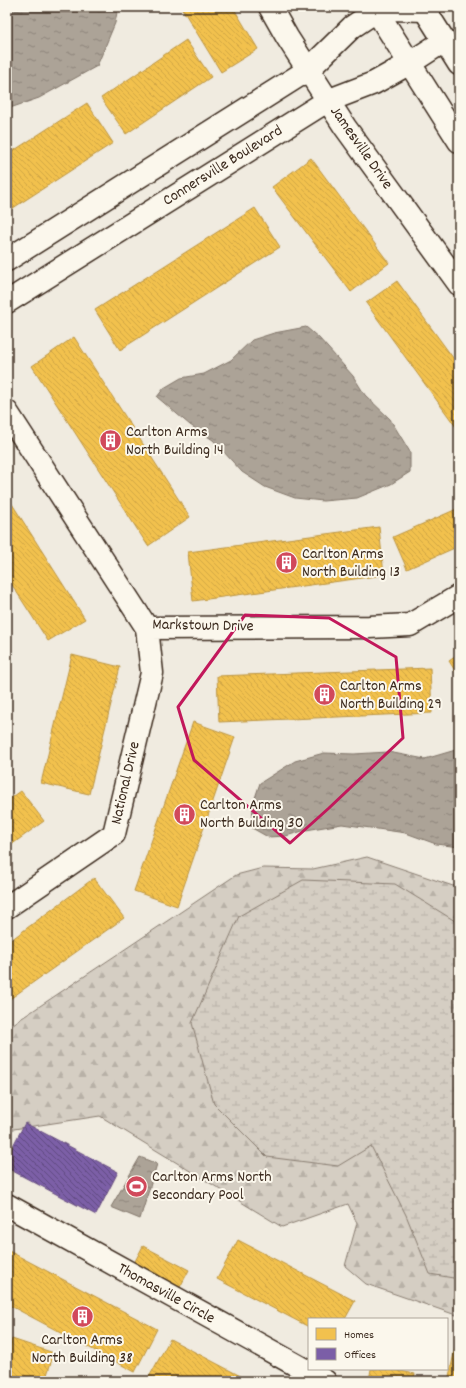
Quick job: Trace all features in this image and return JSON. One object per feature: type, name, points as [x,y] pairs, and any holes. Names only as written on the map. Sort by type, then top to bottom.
[{"type":"street","name":"Jamesville Drive","points":[[270,7],[327,101],[459,284]]},
{"type":"street","points":[[375,9],[459,141]]},
{"type":"street","points":[[7,260],[308,70],[352,27],[375,9],[424,9],[459,64]]},
{"type":"street","name":"Connersville Boulevard","points":[[7,302],[327,101],[374,83],[410,64],[444,41]]},
{"type":"street","name":"Markstown Drive","points":[[7,412],[146,628],[369,627],[410,624],[459,596]]},
{"type":"street","name":"National Drive","points":[[7,907],[114,834],[152,673],[146,628]]},
{"type":"street","name":"Thomasville Circle","points":[[7,1205],[325,1381]]},
{"type":"highlighted area","points":[[245,615],[329,618],[396,657],[403,738],[290,843],[194,760],[178,707]]},
{"type":"green space","points":[[367,857],[453,886],[459,884],[459,1316],[366,1284],[345,1266],[357,1223],[348,1204],[282,1227],[100,1116],[7,1130],[7,1028],[236,875],[263,868],[313,869]]},
{"type":"green space","points":[[303,880],[395,884],[455,921],[459,919],[459,1279],[430,1274],[406,1215],[371,1146],[338,1166],[267,1157],[214,1104],[192,1023],[239,916]]},
{"type":"water","points":[[7,7],[118,7],[115,23],[97,66],[39,98],[7,109]]},
{"type":"water","points":[[306,327],[319,338],[353,376],[365,395],[390,419],[410,452],[410,472],[391,484],[357,498],[323,501],[295,498],[265,487],[242,472],[213,440],[190,425],[157,397],[164,388],[181,378],[204,374],[231,360],[252,340],[274,333]]},
{"type":"water","points":[[459,749],[459,847],[436,844],[406,833],[342,824],[306,830],[286,836],[268,837],[252,828],[253,804],[260,783],[295,761],[324,753],[354,754],[388,752],[425,759]]},
{"type":"water","name":"Carlton Arms North Secondary Pool","points":[[140,1157],[157,1164],[140,1219],[111,1207]]},
{"type":"building: Homes","points":[[181,7],[233,7],[258,49],[221,72]]},
{"type":"building: Homes","points":[[186,40],[211,77],[126,134],[101,98]]},
{"type":"building: Homes","points":[[87,103],[113,143],[7,212],[7,155]]},
{"type":"building: Homes","points":[[311,158],[389,263],[351,292],[272,187]]},
{"type":"building: Homes","points":[[255,208],[280,247],[120,350],[95,310]]},
{"type":"building: Homes","points":[[397,281],[459,366],[459,431],[366,303]]},
{"type":"building: Homes","name":"Carlton Arms North Building 14","points":[[74,337],[190,517],[148,546],[32,366]]},
{"type":"building: Homes","points":[[7,496],[85,619],[48,641],[7,577]]},
{"type":"building: Homes","points":[[459,508],[459,546],[407,569],[393,537]]},
{"type":"building: Homes","name":"Carlton Arms North Building 13","points":[[379,527],[384,575],[193,601],[188,552]]},
{"type":"building: Homes","points":[[459,654],[459,677],[449,661]]},
{"type":"building: Homes","points":[[72,655],[120,667],[89,794],[41,783]]},
{"type":"building: Homes","name":"Carlton Arms North Building 29","points":[[430,668],[432,713],[219,722],[217,676]]},
{"type":"building: Homes","name":"Carlton Arms North Building 30","points":[[193,722],[235,737],[177,906],[134,891]]},
{"type":"building: Homes","points":[[21,791],[44,821],[7,848],[7,801]]},
{"type":"building: Homes","points":[[94,878],[124,918],[7,1001],[7,943]]},
{"type":"building: Homes","points":[[238,1240],[355,1301],[346,1318],[308,1318],[308,1326],[217,1279]]},
{"type":"building: Homes","points":[[143,1246],[189,1270],[179,1289],[133,1265]]},
{"type":"building: Homes","name":"Carlton Arms North Building 38","points":[[7,1250],[157,1329],[135,1372],[7,1304]]},
{"type":"building: Homes","points":[[458,1335],[459,1381],[448,1381]]},
{"type":"building: Homes","points":[[12,1339],[54,1353],[45,1381],[7,1381],[7,1355]]},
{"type":"building: Homes","points":[[170,1339],[250,1381],[152,1381],[148,1379]]},
{"type":"building: Homes","points":[[371,1370],[396,1370],[415,1374],[413,1381],[369,1381]]},
{"type":"building: Offices","points":[[25,1123],[118,1172],[96,1215],[7,1168],[7,1157]]},
{"type":"place","name":"Carlton Arms North Building 14","points":[[111,441]]},
{"type":"place","name":"Carlton Arms North Building 13","points":[[286,563]]},
{"type":"place","name":"Carlton Arms North Building 29","points":[[324,695]]},
{"type":"place","name":"Carlton Arms North Building 30","points":[[185,814]]},
{"type":"place","name":"Carlton Arms North Secondary Pool","points":[[137,1186]]},
{"type":"place","name":"Carlton Arms North Building 38","points":[[82,1317]]}]
